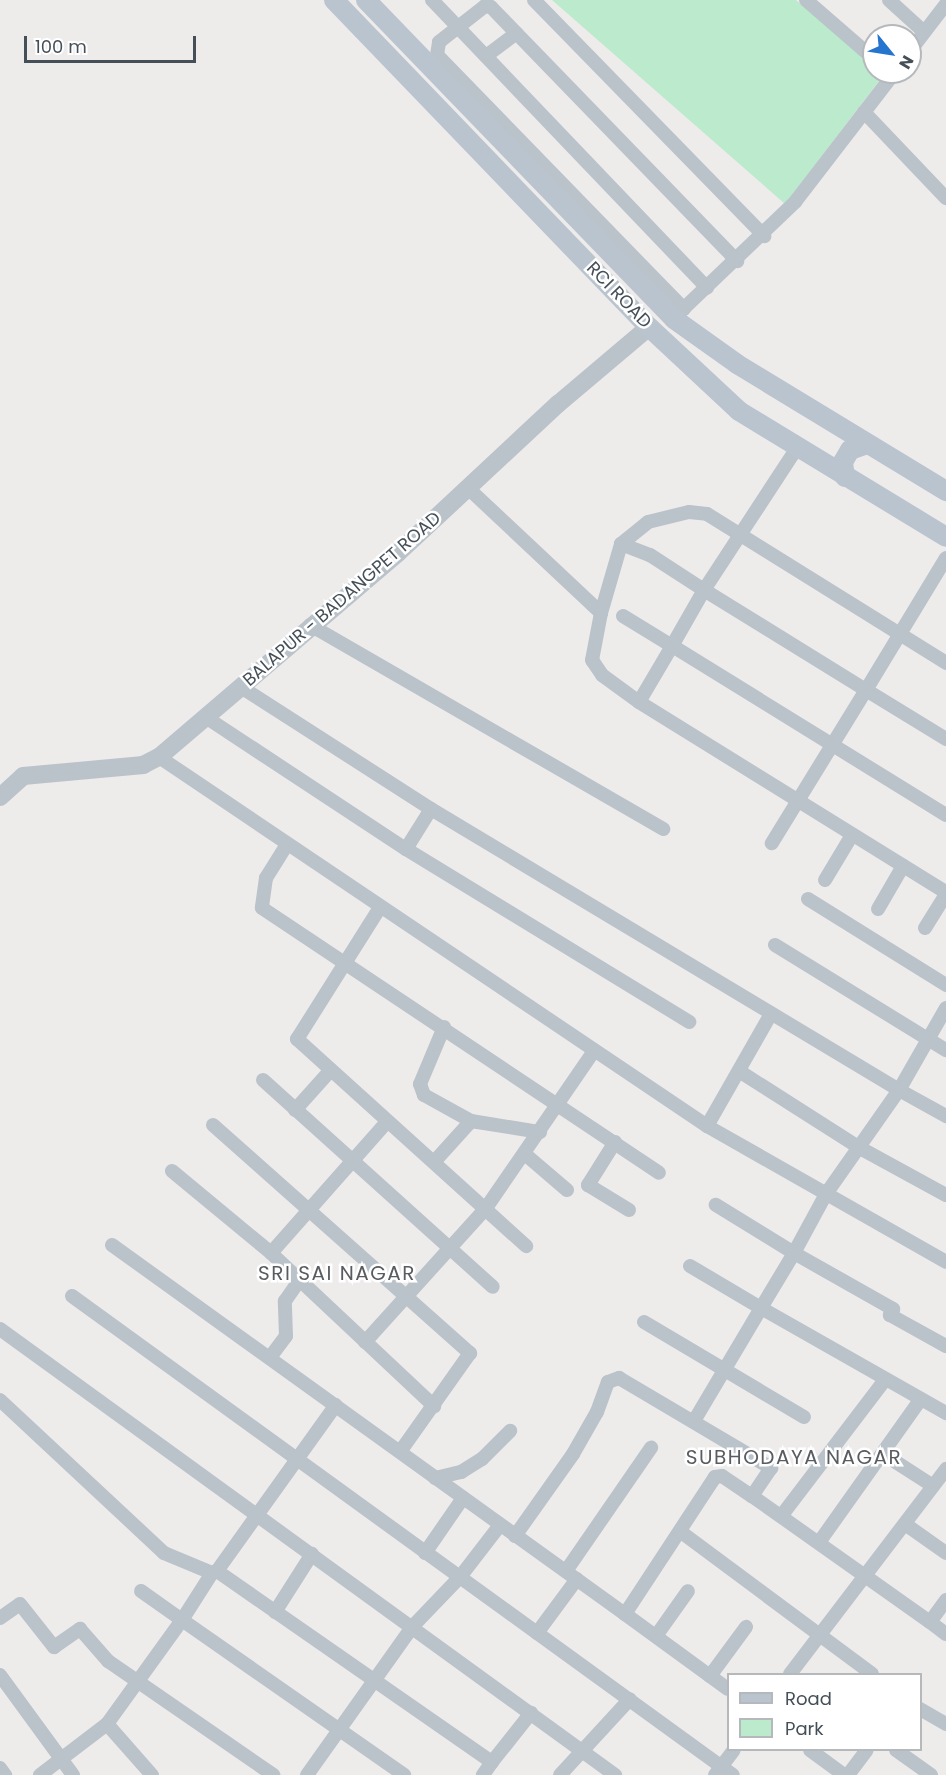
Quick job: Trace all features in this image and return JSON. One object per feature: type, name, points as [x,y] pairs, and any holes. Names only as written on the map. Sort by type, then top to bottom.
[{"type":"main road","name":"RCI ROAD","points":[[334,0],[649,327],[739,411],[946,537]]},
{"type":"main road","points":[[366,0],[679,314],[845,430],[946,492]]},
{"type":"main road","points":[[825,465],[844,450],[845,430]]},
{"type":"main road","points":[[845,477],[843,462],[850,450],[867,444]]},
{"type":"street","points":[[432,0],[707,288]]},
{"type":"street","points":[[534,0],[764,236]]},
{"type":"street","points":[[806,0],[862,49]]},
{"type":"street","points":[[889,0],[924,32]]},
{"type":"street","points":[[922,35],[946,4]]},
{"type":"street","points":[[737,261],[516,33],[485,6],[439,42],[437,55],[679,314],[707,288],[737,261],[764,236],[884,84]]},
{"type":"street","points":[[486,56],[516,33]]},
{"type":"street","points":[[864,112],[946,198]]},
{"type":"street","name":"BALAPUR - BADANGPET ROAD","points":[[0,797],[23,776],[142,765],[159,757],[207,718],[469,489],[558,404],[649,327]]},
{"type":"street","points":[[639,702],[704,590],[797,448]]},
{"type":"street","points":[[469,489],[601,613]]},
{"type":"street","points":[[926,928],[946,893],[639,702],[602,675],[592,660],[601,613],[621,544],[648,522],[689,512],[707,514],[946,663]]},
{"type":"street","points":[[621,544],[650,555],[946,739]]},
{"type":"street","points":[[772,843],[946,558]]},
{"type":"street","points":[[623,616],[946,815]]},
{"type":"street","points":[[310,626],[663,829]]},
{"type":"street","points":[[241,687],[431,810],[946,1116]]},
{"type":"street","points":[[207,718],[406,849],[689,1022]]},
{"type":"street","points":[[159,757],[379,909],[707,1126],[946,1262]]},
{"type":"street","points":[[406,849],[431,810]]},
{"type":"street","points":[[825,880],[852,835]]},
{"type":"street","points":[[286,846],[266,878],[262,908],[444,1027],[658,1173]]},
{"type":"street","points":[[878,909],[903,866]]},
{"type":"street","points":[[808,899],[946,985]]},
{"type":"street","points":[[379,909],[297,1039],[526,1246]]},
{"type":"street","points":[[775,945],[946,1050]]},
{"type":"street","points":[[694,1421],[794,1253],[826,1194],[899,1090],[946,1008]]},
{"type":"street","points":[[707,1126],[771,1014]]},
{"type":"street","points":[[444,1027],[420,1083],[424,1095],[471,1121],[540,1132]]},
{"type":"street","points":[[365,1342],[486,1208],[526,1155],[594,1051]]},
{"type":"street","points":[[295,1110],[330,1071]]},
{"type":"street","points":[[739,1071],[860,1148],[946,1195]]},
{"type":"street","points":[[263,1080],[352,1164],[494,1287]]},
{"type":"street","points":[[434,1162],[471,1121]]},
{"type":"street","points":[[271,1253],[387,1122]]},
{"type":"street","points":[[213,1125],[470,1353],[400,1452]]},
{"type":"street","points":[[615,1142],[588,1185],[629,1210]]},
{"type":"street","points":[[526,1155],[567,1190]]},
{"type":"street","points":[[172,1171],[271,1253],[434,1406]]},
{"type":"street","points":[[716,1205],[892,1309],[890,1315],[946,1346]]},
{"type":"street","points":[[112,1245],[271,1356],[435,1478],[727,1688]]},
{"type":"street","points":[[690,1266],[946,1413]]},
{"type":"street","points":[[271,1356],[286,1336],[285,1302],[299,1281]]},
{"type":"street","points":[[72,1296],[630,1700],[718,1771],[733,1775]]},
{"type":"street","points":[[644,1322],[726,1368],[804,1417]]},
{"type":"street","points":[[0,1330],[413,1626],[615,1775]]},
{"type":"street","points":[[515,1536],[573,1454],[597,1413],[608,1382],[619,1378],[771,1468],[752,1496]]},
{"type":"street","points":[[782,1515],[885,1380]]},
{"type":"street","points":[[820,1541],[885,1455],[921,1399]]},
{"type":"street","points":[[0,1400],[164,1552],[214,1572],[492,1762]]},
{"type":"street","points":[[40,1775],[64,1759],[107,1724],[336,1405]]},
{"type":"street","points":[[435,1478],[461,1472],[483,1459],[510,1431]]},
{"type":"street","points":[[537,1633],[651,1448]]},
{"type":"street","points":[[885,1455],[933,1486]]},
{"type":"street","points":[[791,1673],[946,1469]]},
{"type":"street","points":[[625,1614],[718,1475],[820,1541],[946,1634]]},
{"type":"street","points":[[425,1553],[463,1498]]},
{"type":"street","points":[[905,1524],[946,1553]]},
{"type":"street","points":[[307,1775],[413,1626],[460,1577],[500,1525]]},
{"type":"street","points":[[681,1532],[822,1634],[871,1673]]},
{"type":"street","points":[[275,1612],[312,1554]]},
{"type":"street","points":[[141,1591],[404,1775]]},
{"type":"street","points":[[656,1636],[688,1591]]},
{"type":"street","points":[[930,1622],[946,1600]]},
{"type":"street","points":[[0,1618],[20,1604],[54,1647],[80,1629],[108,1661],[273,1775]]},
{"type":"street","points":[[710,1676],[746,1627]]},
{"type":"street","points":[[0,1675],[64,1759],[73,1775]]},
{"type":"street","points":[[560,1775],[630,1700]]},
{"type":"street","points":[[922,1710],[946,1724]]},
{"type":"street","points":[[483,1775],[531,1713]]},
{"type":"street","points":[[107,1724],[152,1775]]},
{"type":"street","points":[[718,1771],[733,1751]]},
{"type":"street","points":[[813,1751],[844,1775]]},
{"type":"street","points":[[848,1775],[866,1751]]},
{"type":"street","points":[[899,1751],[931,1775]]},
{"type":"street","points":[[0,1768],[5,1775]]},
{"type":"green space","points":[[552,0],[796,0],[862,55],[862,84],[877,84],[785,204]]},
{"type":"district","name":"SRI SAI NAGAR","points":[[337,1273]]},
{"type":"district","name":"SUBHODAYA NAGAR","points":[[794,1457]]}]
